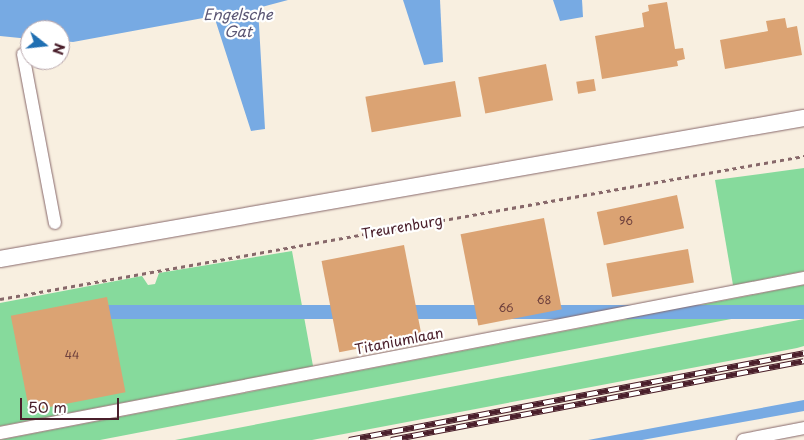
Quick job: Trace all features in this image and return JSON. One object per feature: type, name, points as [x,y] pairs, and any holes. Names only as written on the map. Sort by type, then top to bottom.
[{"type":"main road","points":[[0,259],[804,118]]},
{"type":"street","points":[[26,70],[56,223]]},
{"type":"street","name":"Titaniumlaan","points":[[0,433],[804,278]]},
{"type":"street","points":[[743,440],[804,428]]},
{"type":"path","name":"Treurenburg","points":[[0,299],[804,156]]},
{"type":"green space","points":[[804,168],[804,271],[733,285],[715,180]]},
{"type":"green space","points":[[292,251],[313,366],[0,426],[0,303],[142,276],[148,285],[155,284],[159,273]]},
{"type":"green space","points":[[804,285],[804,305],[100,440],[0,440]]},
{"type":"green space","points":[[804,319],[804,346],[797,348],[312,440],[175,440]]},
{"type":"water","name":"Engelsche Gat","points":[[0,0],[288,0],[258,8],[265,129],[251,131],[214,16],[73,42],[70,42],[70,20],[20,20],[20,38],[0,36]]},
{"type":"water","points":[[403,0],[440,0],[443,62],[424,65]]},
{"type":"water","points":[[553,0],[582,0],[583,17],[560,21]]},
{"type":"water","points":[[87,305],[804,305],[804,319],[87,319]]},
{"type":"water","points":[[804,400],[804,411],[642,440],[588,440]]},
{"type":"building","points":[[667,2],[675,49],[683,48],[685,59],[677,61],[678,66],[602,79],[595,36],[644,27],[642,13],[649,11],[648,5]]},
{"type":"building","points":[[785,18],[787,28],[797,26],[802,55],[725,69],[720,40],[768,31],[766,21]]},
{"type":"building","points":[[546,64],[553,100],[485,113],[478,77]]},
{"type":"building","points":[[594,79],[596,91],[578,94],[576,82]]},
{"type":"building","points":[[455,81],[461,116],[372,132],[365,97]]},
{"type":"building","points":[[677,195],[684,228],[604,245],[597,212]]},
{"type":"building","points":[[544,218],[562,309],[478,326],[461,234]]},
{"type":"building","points":[[404,245],[422,336],[339,352],[322,261]]},
{"type":"building","points":[[688,249],[694,282],[612,297],[606,263]]},
{"type":"building","points":[[107,297],[126,392],[29,411],[11,316]]},
{"type":"railway","points":[[349,440],[804,353]]},
{"type":"railway","points":[[391,440],[804,361]]}]
